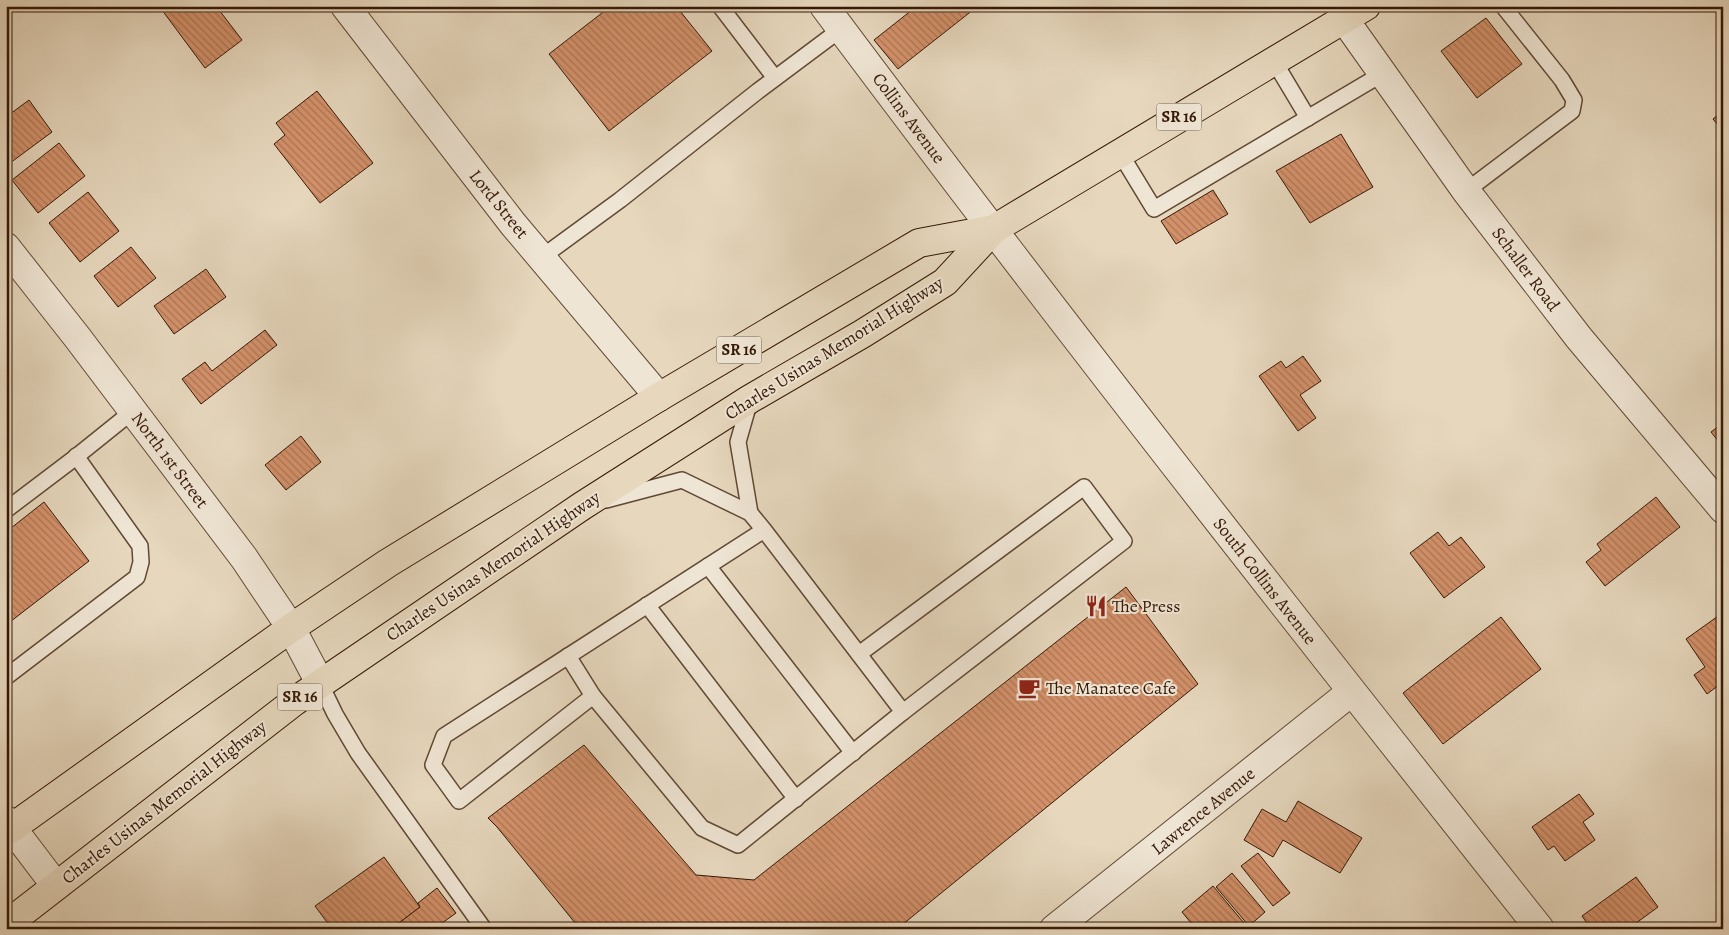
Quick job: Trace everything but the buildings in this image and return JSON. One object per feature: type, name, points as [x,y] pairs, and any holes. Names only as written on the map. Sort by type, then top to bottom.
[{"type":"highway","name":"Charles Usinas Memorial Highway","points":[[6,925],[294,701],[320,683],[582,506],[750,399],[862,334],[945,282],[994,229],[1355,13]]},
{"type":"highway","name":"Charles Usinas Memorial Highway","points":[[8,826],[291,628],[478,508],[659,397],[920,243],[994,229]]},
{"type":"street","name":"Lord Street","points":[[345,6],[514,224],[659,397]]},
{"type":"street","name":"Collins Avenue","points":[[824,6],[994,229]]},
{"type":"street","name":"Schaller Road","points":[[1355,13],[1382,74],[1466,191],[1579,338],[1723,509]]},
{"type":"street","name":"South Collins Avenue","points":[[994,229],[1093,361],[1351,692],[1540,929]]},
{"type":"street","name":"North 1st Street","points":[[6,247],[244,558],[291,628],[320,683]]},
{"type":"street","name":"Lawrence Avenue","points":[[1054,929],[1351,692]]},
{"type":"street","points":[[8,826],[56,886]]},
{"type":"lane","points":[[720,6],[775,78]]},
{"type":"lane","points":[[1466,191],[1572,111],[1574,100],[1562,80],[1503,6]]},
{"type":"lane","points":[[542,257],[620,200],[775,78],[842,29]]},
{"type":"lane","points":[[1274,61],[1308,118]]},
{"type":"lane","points":[[1120,153],[1154,209],[1382,74]]},
{"type":"lane","points":[[750,399],[738,442],[750,513]]},
{"type":"lane","points":[[6,510],[133,411]]},
{"type":"lane","points":[[6,677],[137,577],[141,562],[140,546],[76,456]]},
{"type":"lane","points":[[582,506],[682,480],[750,513],[903,712]]},
{"type":"lane","points":[[568,656],[593,696],[702,828],[738,845],[903,712],[1124,540],[1084,487],[860,654]]},
{"type":"lane","points":[[593,696],[459,801],[433,765],[444,736],[764,530]]},
{"type":"lane","points":[[708,566],[852,753]]},
{"type":"lane","points":[[648,605],[796,799]]},
{"type":"lane","points":[[320,683],[358,754],[484,929]]},
{"type":"place","name":"The Press","points":[[1096,606]]},
{"type":"place","name":"The Manatee Cafe","points":[[1029,688]]}]
